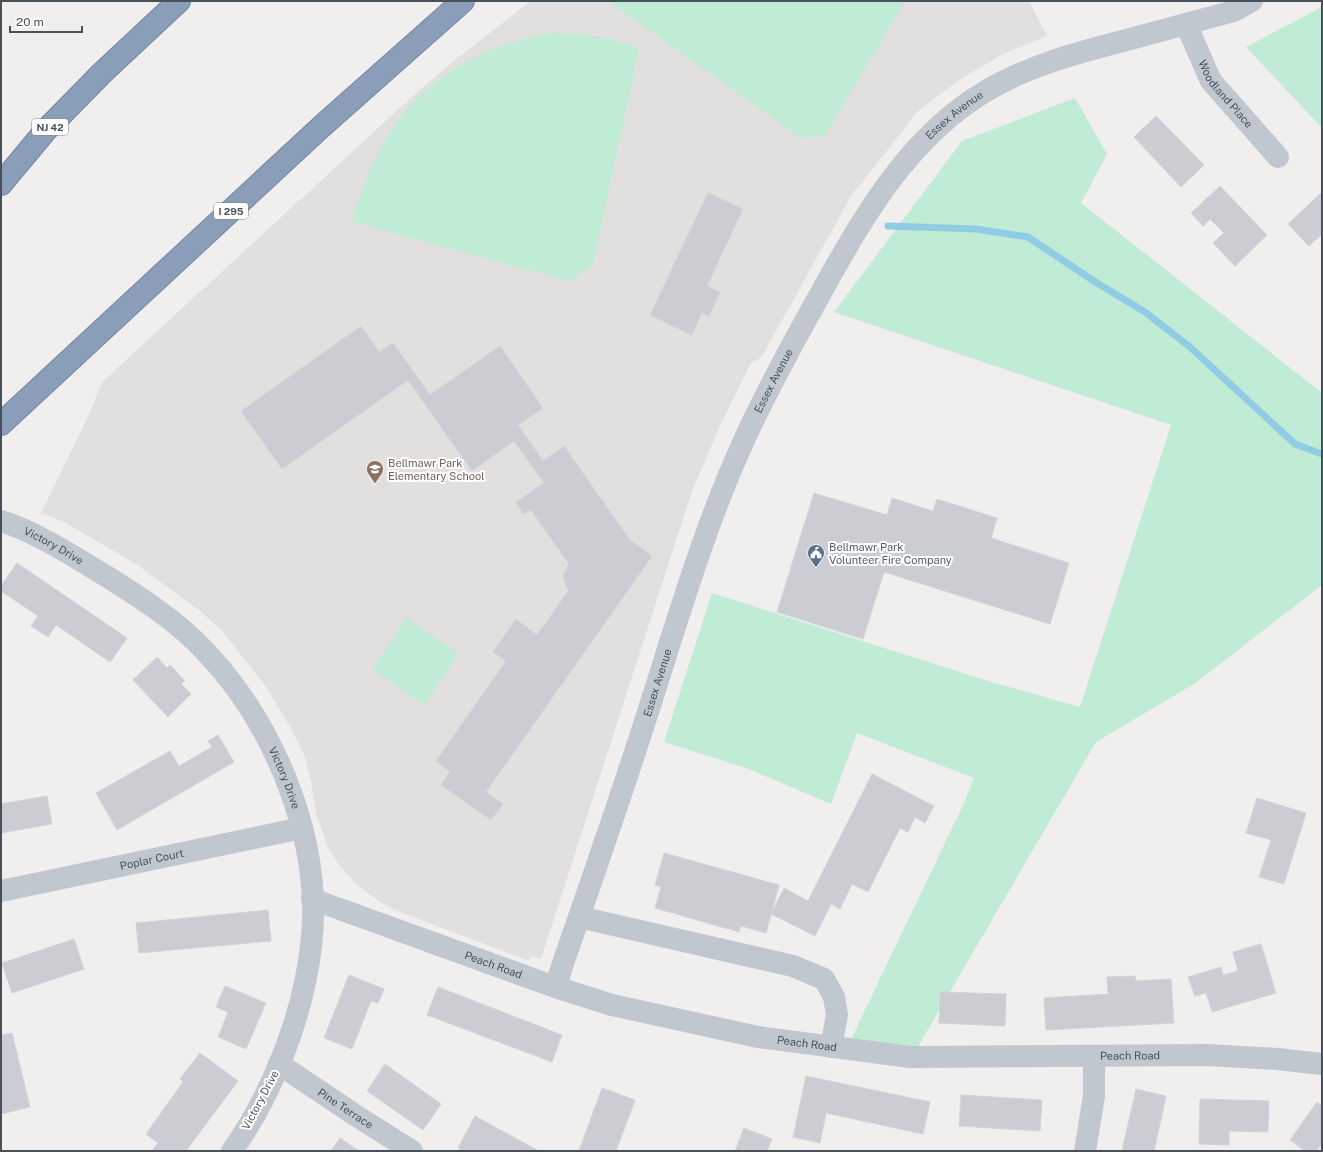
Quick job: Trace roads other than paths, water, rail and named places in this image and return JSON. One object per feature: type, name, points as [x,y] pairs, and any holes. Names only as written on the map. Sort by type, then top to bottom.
[{"type":"highway","name":"NJ 42","points":[[1,184],[46,130],[102,73],[179,1]]},
{"type":"highway","name":"I 295","points":[[1,424],[321,127],[464,1]]},
{"type":"street","name":"Essex Avenue","points":[[555,987],[627,779],[701,544],[745,438],[794,343],[862,221],[886,186],[916,150],[955,112],[986,91],[1022,73],[1079,52],[1234,11],[1252,1]]},
{"type":"street","name":"Woodland Place","points":[[1186,24],[1211,81],[1278,157]]},
{"type":"street","name":"Victory Drive","points":[[1,521],[47,542],[133,593],[170,619],[203,649],[243,697],[259,722],[280,763],[302,828],[312,899],[311,946],[293,1025],[279,1064],[268,1089],[232,1151]]},
{"type":"street","name":"Poplar Court","points":[[1,891],[302,828]]},
{"type":"street","name":"Peach Road","points":[[312,899],[555,987],[612,1005],[758,1037],[910,1057],[1208,1055],[1278,1059],[1322,1064]]},
{"type":"street","points":[[579,917],[793,966],[824,979],[834,997],[836,1015],[830,1047]]},
{"type":"street","points":[[1085,1151],[1094,1096],[1094,1056]]},
{"type":"street","name":"Pine Terrace","points":[[279,1064],[355,1116],[412,1151]]},
{"type":"waterway","points":[[888,226],[976,229],[1028,237],[1097,283],[1145,312],[1190,347],[1295,444],[1322,454]]},
{"type":"place","name":"Bellmawr Park Elementary School","points":[[375,484]]},
{"type":"place","name":"Bellmawr Park Volunteer Fire Company","points":[[816,568]]}]
